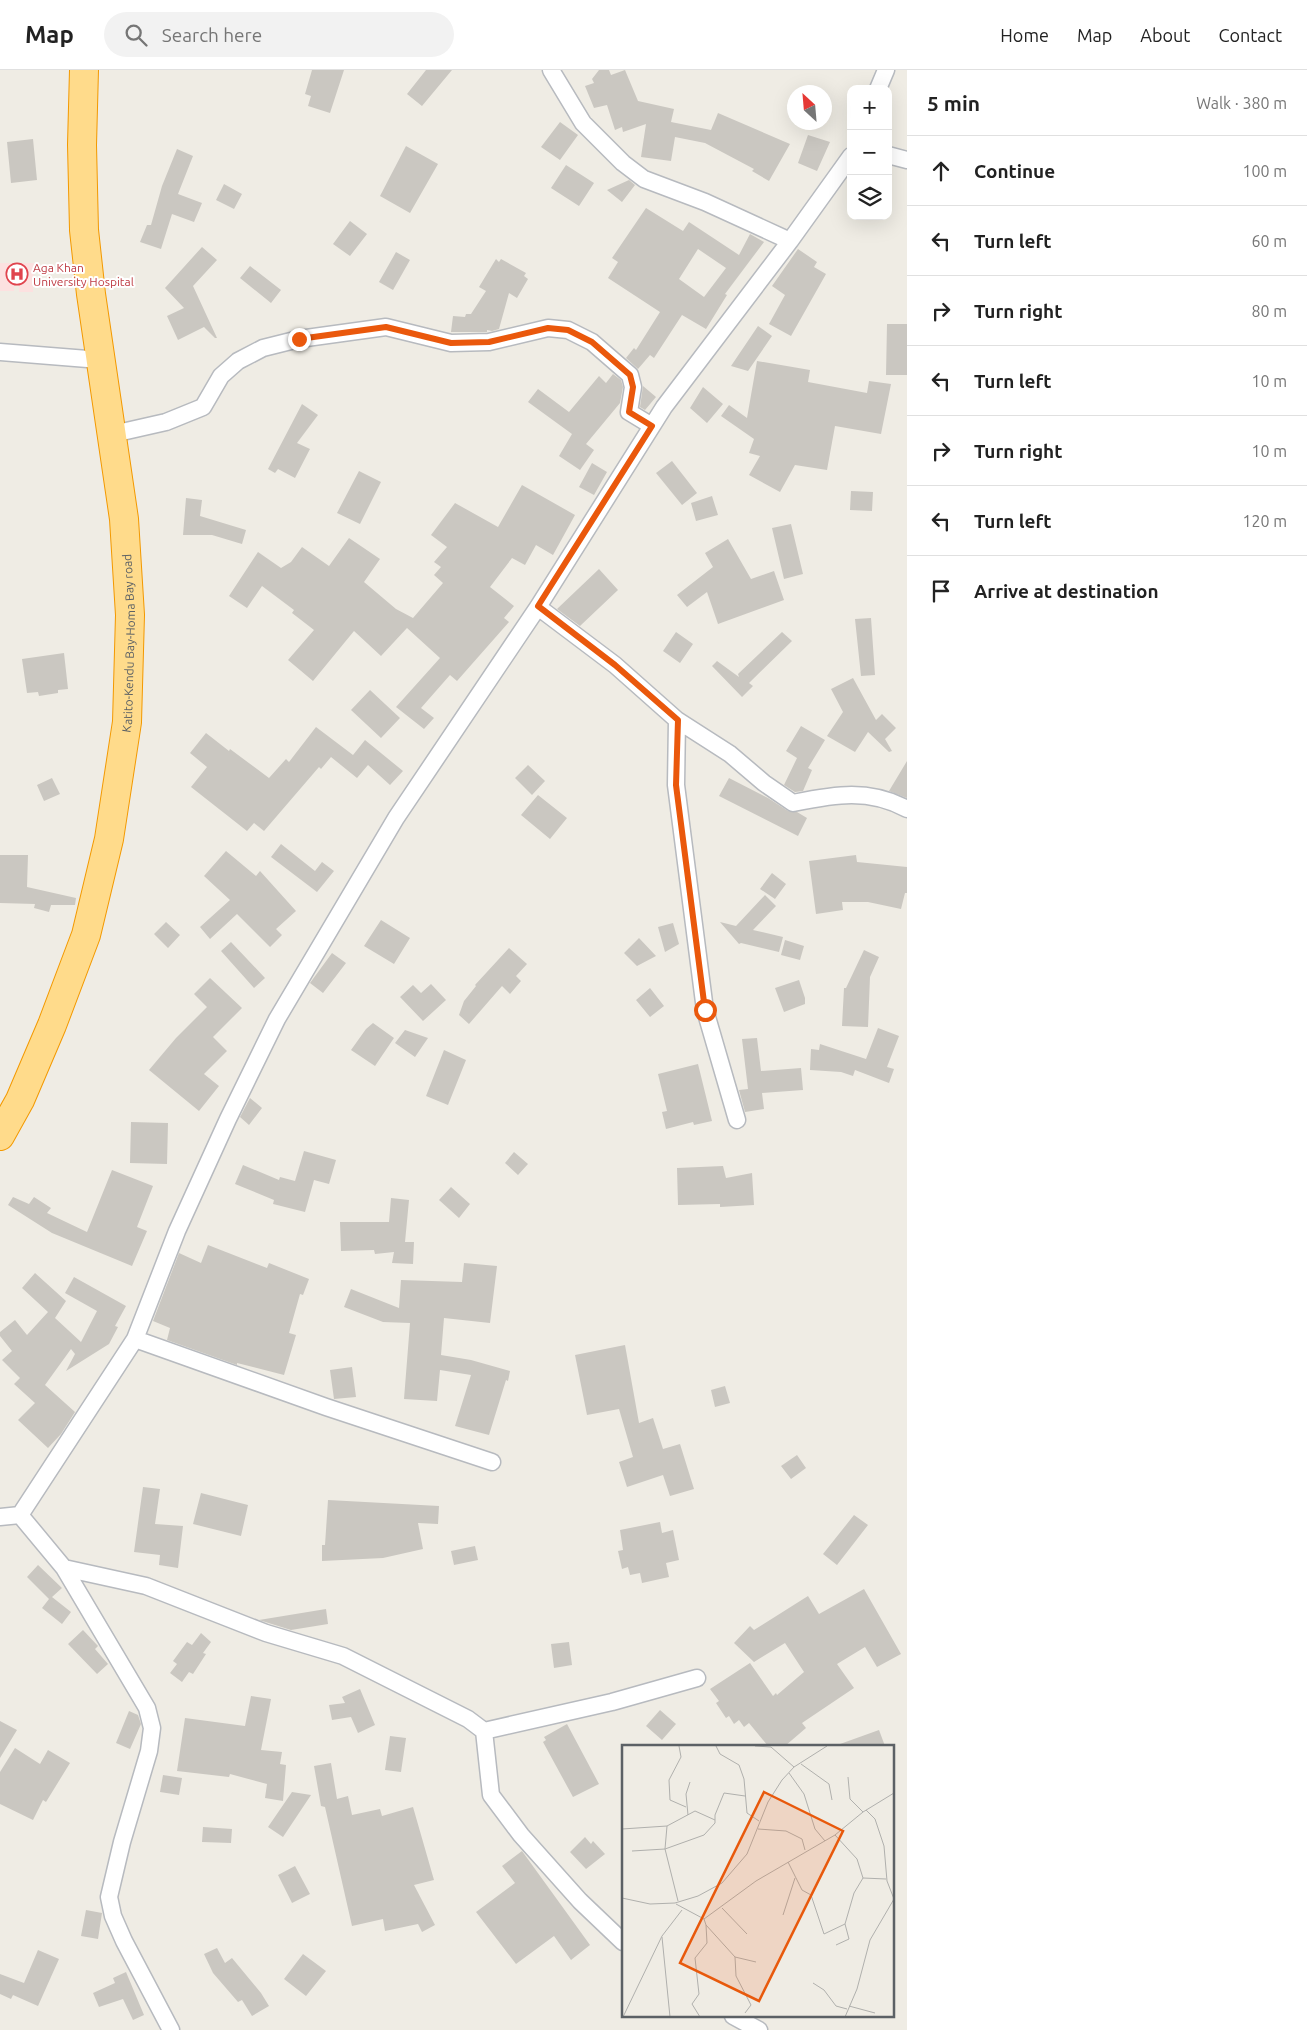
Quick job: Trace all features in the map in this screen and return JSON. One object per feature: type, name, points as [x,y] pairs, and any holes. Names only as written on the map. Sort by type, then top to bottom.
[{"type":"highway","name":"Katito-Kendu Bay-Homa Bay road","points":[[0,1136],[20,1100],[52,1025],[86,935],[109,839],[127,722],[130,615],[124,519],[113,434],[100,360],[84,230],[82,145],[84,70]]},
{"type":"street","points":[[551,70],[582,123],[623,163],[644,179],[705,202],[790,241]]},
{"type":"street","points":[[880,85],[886,70]]},
{"type":"street","points":[[892,156],[907,160]]},
{"type":"street","points":[[20,1515],[135,1339],[177,1232],[228,1119],[277,1019],[396,818],[538,606],[664,407],[790,241],[847,162]]},
{"type":"street","points":[[113,434],[166,422],[204,407],[221,376],[238,361],[263,348],[299,339],[386,327],[451,343],[489,342],[548,328],[568,330],[592,342],[630,375],[633,387],[629,412],[652,426]]},
{"type":"street","points":[[0,352],[100,360]]},
{"type":"street","points":[[538,606],[615,665],[678,720],[730,754],[764,782],[793,802],[858,794],[883,798],[907,809]]},
{"type":"street","points":[[678,720],[676,785],[705,1010],[737,1120]]},
{"type":"street","points":[[135,1339],[326,1407],[492,1462]]},
{"type":"street","points":[[0,1517],[20,1515]]},
{"type":"street","points":[[20,1515],[64,1568],[146,1708],[152,1728],[149,1751],[122,1842],[109,1898],[113,1916],[124,1941],[171,2030]]},
{"type":"street","points":[[64,1568],[146,1586],[266,1633],[342,1656],[468,1719],[484,1731],[491,1795],[521,1835],[580,1901],[622,1941]]},
{"type":"street","points":[[484,1731],[612,1702],[697,1678]]},
{"type":"street","points":[[737,2018],[759,2030]]},
{"type":"shaded area","name":"Aga Khan University Hospital","points":[[0,263],[34,263],[33,292],[19,292],[19,285],[14,286],[14,291],[0,291]]},
{"type":"building","points":[[312,70],[344,70],[330,113],[308,106],[311,96],[305,94]]},
{"type":"building","points":[[426,70],[452,70],[422,106],[407,94]]},
{"type":"building","points":[[599,70],[609,70],[611,75],[625,70],[638,101],[674,109],[671,122],[711,130],[718,113],[790,144],[769,181],[752,171],[754,169],[705,143],[675,137],[671,161],[641,157],[646,124],[623,132],[622,127],[615,130],[607,105],[594,108],[585,86],[594,83],[592,79]]},
{"type":"building","points":[[560,122],[578,135],[560,160],[541,147]]},
{"type":"building","points":[[808,135],[830,142],[817,171],[798,163]]},
{"type":"building","points":[[33,139],[37,180],[11,183],[7,142]]},
{"type":"building","points":[[406,146],[438,164],[410,213],[380,196]]},
{"type":"building","points":[[177,149],[193,156],[178,194],[202,203],[194,222],[172,214],[161,249],[140,242],[147,225],[151,225],[162,186]]},
{"type":"building","points":[[566,165],[594,183],[579,206],[551,188]]},
{"type":"building","points":[[629,180],[635,185],[622,202],[607,190]]},
{"type":"building","points":[[224,184],[242,194],[234,209],[216,200]]},
{"type":"building","points":[[646,208],[683,231],[689,222],[739,255],[750,234],[764,242],[725,294],[727,295],[706,329],[682,315],[654,358],[650,355],[638,369],[626,358],[634,348],[636,350],[660,312],[608,278],[618,262],[612,258]],"holes":[[[698,249],[726,268],[704,297],[679,279]]]},
{"type":"building","points":[[350,221],[367,234],[350,256],[333,244]]},
{"type":"building","points":[[202,247],[217,260],[193,286],[217,338],[204,327],[178,340],[167,316],[184,308],[165,288]]},
{"type":"building","points":[[798,249],[817,262],[814,267],[826,274],[791,336],[769,324],[785,295],[772,286]]},
{"type":"building","points":[[396,252],[410,260],[393,290],[379,282]]},
{"type":"building","points":[[496,259],[499,262],[501,259],[526,273],[524,276],[528,279],[517,298],[509,293],[499,329],[487,330],[487,332],[451,332],[453,316],[465,317],[466,314],[471,314],[486,291],[479,287]]},
{"type":"building","points":[[250,266],[281,290],[271,303],[240,278]]},
{"type":"building","points":[[887,324],[907,324],[907,375],[886,375]]},
{"type":"building","points":[[758,326],[772,336],[748,371],[731,366]]},
{"type":"building","points":[[757,361],[810,370],[808,382],[867,393],[869,381],[891,384],[881,434],[835,426],[827,470],[795,465],[780,492],[749,475],[760,456],[749,453],[754,439],[721,416],[729,405],[747,418]]},
{"type":"building","points":[[613,374],[621,380],[623,387],[620,403],[586,444],[594,450],[580,470],[559,456],[572,434],[528,402],[538,389],[569,412],[599,376],[606,383]]},
{"type":"building","points":[[643,386],[656,397],[645,410],[640,407]]},
{"type":"building","points":[[703,387],[723,404],[707,423],[690,408]]},
{"type":"building","points":[[302,404],[318,415],[297,443],[310,449],[295,478],[278,469],[275,473],[268,469]]},
{"type":"building","points":[[672,461],[697,493],[682,505],[656,473]]},
{"type":"building","points":[[592,463],[607,472],[594,495],[579,487]]},
{"type":"building","points":[[359,471],[381,482],[360,524],[337,513]]},
{"type":"building","points":[[522,485],[575,515],[553,555],[536,545],[525,565],[512,558],[490,587],[514,606],[504,618],[509,622],[457,681],[450,675],[421,708],[434,718],[424,729],[396,707],[440,658],[407,628],[381,656],[354,631],[313,681],[288,660],[314,630],[292,613],[294,610],[262,586],[247,608],[229,596],[258,552],[281,568],[291,562],[302,547],[329,566],[349,538],[380,559],[364,582],[396,609],[413,618],[443,583],[434,575],[441,567],[434,562],[447,547],[431,535],[455,503],[498,527]]},
{"type":"building","points":[[851,491],[873,492],[872,511],[850,510]]},
{"type":"building","points":[[712,496],[718,515],[696,521],[691,503]]},
{"type":"building","points":[[186,498],[202,500],[200,516],[246,530],[242,544],[212,535],[183,535]]},
{"type":"building","points":[[791,524],[803,574],[784,579],[772,528]]},
{"type":"building","points":[[728,539],[751,579],[774,571],[784,600],[718,624],[707,592],[687,607],[677,595],[713,567],[705,553]]},
{"type":"building","points":[[599,569],[618,590],[580,626],[557,609]]},
{"type":"building","points":[[871,618],[875,675],[861,676],[855,619]]},
{"type":"building","points":[[676,632],[693,644],[680,663],[663,651]]},
{"type":"building","points":[[782,632],[792,641],[749,683],[753,686],[742,697],[712,666],[717,661],[739,677],[738,674]]},
{"type":"building","points":[[64,653],[68,689],[58,690],[58,693],[39,696],[38,692],[27,693],[22,659]]},
{"type":"building","points":[[853,678],[876,720],[882,714],[896,728],[885,739],[892,751],[889,752],[868,732],[855,752],[827,736],[843,712],[831,689]]},
{"type":"building","points":[[370,690],[400,718],[381,738],[351,710]]},
{"type":"building","points":[[801,726],[825,740],[808,768],[812,770],[803,791],[795,792],[784,785],[797,758],[786,751]]},
{"type":"building","points":[[316,727],[353,755],[365,740],[403,771],[390,785],[368,765],[357,778],[331,757],[321,769],[319,767],[264,831],[254,823],[247,831],[191,787],[207,767],[190,753],[206,733],[269,778],[286,759],[289,762]]},
{"type":"building","points":[[907,761],[907,798],[889,791]]},
{"type":"building","points":[[528,765],[545,781],[532,795],[515,778]]},
{"type":"building","points":[[52,778],[60,794],[44,801],[37,785]]},
{"type":"building","points":[[729,778],[768,798],[788,811],[797,812],[807,818],[798,836],[719,796]]},
{"type":"building","points":[[538,795],[567,818],[550,839],[521,815]]},
{"type":"building","points":[[281,844],[315,871],[322,862],[334,871],[317,892],[271,857]]},
{"type":"building","points":[[226,851],[256,876],[260,871],[296,911],[276,929],[282,935],[270,947],[237,914],[210,939],[200,927],[230,900],[204,876]]},
{"type":"building","points":[[0,855],[28,855],[27,887],[76,898],[75,905],[51,905],[49,912],[34,908],[35,904],[0,903]]},
{"type":"building","points":[[856,855],[857,862],[907,867],[907,893],[905,893],[901,909],[868,902],[842,902],[843,910],[816,914],[809,861]]},
{"type":"building","points":[[772,873],[786,884],[775,899],[760,889]]},
{"type":"building","points":[[765,895],[776,906],[753,930],[783,937],[779,952],[739,944],[720,922],[736,926]]},
{"type":"building","points":[[381,920],[410,938],[394,964],[364,946]]},
{"type":"building","points":[[166,922],[180,935],[168,948],[154,934]]},
{"type":"building","points":[[673,923],[679,944],[665,952],[658,927]]},
{"type":"building","points":[[639,938],[656,956],[637,966],[624,953]]},
{"type":"building","points":[[785,940],[804,946],[800,960],[781,955]]},
{"type":"building","points":[[231,942],[265,978],[254,988],[221,951]]},
{"type":"building","points":[[509,948],[527,964],[516,976],[521,981],[510,994],[502,986],[469,1024],[459,1015],[464,1001],[475,985]]},
{"type":"building","points":[[864,950],[879,957],[870,977],[868,1027],[842,1026],[844,988],[846,988]]},
{"type":"building","points":[[332,953],[346,963],[323,993],[310,983]]},
{"type":"building","points":[[210,978],[242,1008],[213,1037],[227,1051],[204,1074],[219,1086],[199,1111],[149,1070],[176,1038],[207,1007],[194,994]]},
{"type":"building","points":[[799,980],[805,1004],[784,1012],[775,988]]},
{"type":"building","points":[[431,984],[446,1000],[423,1021],[400,997],[413,985],[421,993]]},
{"type":"building","points":[[650,988],[664,1006],[650,1017],[636,1000]]},
{"type":"building","points":[[373,1023],[394,1038],[375,1066],[351,1050],[366,1029]]},
{"type":"building","points":[[878,1028],[899,1036],[887,1067],[894,1069],[889,1083],[855,1070],[853,1076],[841,1072],[810,1070],[811,1049],[819,1050],[820,1044],[866,1059]]},
{"type":"building","points":[[405,1030],[428,1038],[415,1057],[395,1043]]},
{"type":"building","points":[[757,1038],[761,1071],[801,1068],[803,1090],[762,1093],[764,1109],[745,1112],[739,1090],[748,1089],[742,1039]]},
{"type":"building","points":[[444,1050],[466,1060],[448,1105],[426,1096]]},
{"type":"building","points":[[698,1064],[712,1121],[694,1125],[693,1122],[666,1129],[662,1112],[667,1111],[658,1074]]},
{"type":"building","points":[[250,1098],[262,1108],[249,1125],[240,1117]]},
{"type":"building","points":[[131,1122],[168,1123],[167,1164],[130,1163]]},
{"type":"building","points":[[304,1151],[336,1160],[329,1184],[314,1180],[305,1212],[273,1204],[274,1200],[235,1184],[243,1165],[279,1180],[280,1177],[295,1181]]},
{"type":"building","points":[[514,1152],[528,1164],[518,1175],[505,1163]]},
{"type":"building","points":[[723,1166],[726,1178],[752,1173],[754,1205],[720,1207],[720,1204],[678,1205],[677,1168]]},
{"type":"building","points":[[112,1170],[153,1186],[137,1227],[147,1231],[132,1266],[52,1233],[8,1205],[13,1197],[29,1204],[34,1197],[51,1208],[47,1213],[87,1232]]},
{"type":"building","points":[[451,1187],[470,1204],[459,1218],[439,1200]]},
{"type":"building","points":[[391,1198],[409,1200],[405,1242],[414,1242],[413,1264],[392,1263],[394,1252],[375,1254],[374,1250],[341,1251],[340,1222],[389,1222]]},
{"type":"building","points":[[208,1245],[267,1268],[269,1263],[309,1279],[303,1295],[300,1294],[289,1333],[296,1335],[284,1375],[237,1363],[237,1365],[167,1340],[170,1328],[153,1321],[179,1253],[201,1263]]},
{"type":"building","points":[[464,1263],[497,1266],[490,1323],[444,1318],[441,1355],[471,1360],[510,1371],[489,1435],[455,1426],[471,1375],[440,1370],[437,1401],[404,1399],[410,1323],[383,1322],[344,1307],[351,1289],[399,1308],[401,1280],[462,1282]]},
{"type":"building","points":[[35,1273],[66,1301],[55,1318],[81,1342],[97,1311],[65,1293],[74,1277],[126,1306],[115,1326],[118,1327],[109,1344],[66,1371],[75,1354],[71,1349],[45,1385],[75,1412],[61,1434],[48,1448],[18,1420],[35,1403],[14,1384],[20,1378],[2,1360],[12,1351],[0,1336],[0,1332],[15,1320],[27,1335],[48,1312],[22,1288]]},
{"type":"building","points":[[625,1345],[639,1423],[653,1418],[663,1449],[680,1444],[694,1489],[670,1496],[663,1475],[627,1487],[619,1462],[633,1457],[619,1409],[587,1415],[575,1355]]},
{"type":"building","points":[[352,1367],[356,1397],[334,1399],[330,1370]]},
{"type":"building","points":[[725,1386],[730,1403],[715,1407],[711,1390]]},
{"type":"building","points":[[797,1455],[806,1468],[791,1479],[781,1466]]},
{"type":"building","points":[[143,1487],[160,1489],[155,1524],[183,1526],[178,1568],[159,1565],[160,1555],[134,1552]]},
{"type":"building","points":[[201,1493],[248,1505],[241,1536],[193,1524]]},
{"type":"building","points":[[328,1500],[439,1506],[438,1524],[418,1523],[423,1549],[383,1558],[322,1561],[322,1545],[325,1545]]},
{"type":"building","points":[[854,1515],[868,1525],[837,1565],[823,1554]]},
{"type":"building","points":[[660,1522],[662,1533],[673,1530],[679,1560],[666,1563],[669,1577],[642,1583],[640,1573],[630,1575],[628,1567],[622,1569],[618,1551],[623,1550],[620,1530]]},
{"type":"building","points":[[475,1546],[478,1560],[454,1565],[451,1551]]},
{"type":"building","points":[[38,1565],[62,1588],[52,1597],[71,1612],[62,1624],[42,1608],[49,1599],[27,1577]]},
{"type":"building","points":[[864,1589],[901,1654],[877,1667],[865,1647],[837,1664],[854,1688],[802,1723],[806,1728],[786,1745],[767,1745],[749,1723],[744,1727],[739,1720],[734,1724],[729,1716],[726,1718],[716,1703],[719,1701],[710,1689],[750,1663],[773,1696],[776,1693],[777,1695],[804,1672],[785,1643],[754,1662],[734,1643],[750,1626],[754,1630],[808,1596],[819,1614]]},
{"type":"building","points":[[326,1609],[328,1624],[291,1630],[259,1620]]},
{"type":"building","points":[[83,1630],[98,1646],[95,1649],[108,1664],[97,1674],[68,1644]]},
{"type":"building","points":[[201,1633],[211,1642],[203,1653],[206,1654],[193,1674],[189,1672],[182,1682],[170,1673],[177,1664],[173,1661],[187,1642],[192,1645]]},
{"type":"building","points":[[569,1642],[572,1665],[554,1668],[551,1644]]},
{"type":"building","points":[[360,1689],[375,1725],[358,1733],[351,1717],[332,1720],[329,1705],[345,1703],[342,1697]]},
{"type":"building","points":[[251,1696],[271,1699],[261,1750],[282,1752],[280,1764],[286,1765],[283,1801],[265,1798],[267,1784],[230,1774],[229,1777],[177,1771],[185,1718],[245,1726]]},
{"type":"building","points":[[660,1710],[676,1724],[662,1740],[646,1726]]},
{"type":"building","points":[[129,1711],[138,1715],[141,1724],[130,1749],[116,1743]]},
{"type":"building","points":[[0,1721],[17,1730],[0,1758]]},
{"type":"building","points":[[567,1724],[599,1784],[573,1797],[543,1742],[546,1740],[544,1737]]},
{"type":"building","points":[[879,1730],[885,1745],[840,1745]]},
{"type":"building","points":[[390,1736],[406,1738],[401,1772],[385,1770]]},
{"type":"building","points":[[15,1748],[40,1764],[48,1750],[70,1763],[46,1802],[43,1800],[33,1820],[0,1804],[0,1772]]},
{"type":"building","points":[[331,1763],[337,1799],[348,1796],[352,1815],[380,1809],[382,1816],[413,1807],[434,1880],[414,1885],[435,1925],[422,1932],[418,1924],[385,1931],[383,1919],[352,1926],[325,1807],[321,1806],[314,1766]]},
{"type":"building","points":[[163,1775],[182,1778],[179,1795],[160,1792]]},
{"type":"building","points":[[292,1792],[311,1795],[283,1837],[268,1827]]},
{"type":"building","points":[[203,1827],[232,1829],[231,1843],[202,1842]]},
{"type":"building","points":[[585,1837],[591,1844],[593,1841],[605,1854],[586,1869],[570,1852]]},
{"type":"building","points":[[522,1851],[590,1945],[571,1960],[554,1936],[516,1964],[476,1912],[515,1883],[502,1866]]},
{"type":"building","points":[[295,1866],[310,1894],[292,1903],[278,1875]]},
{"type":"building","points":[[86,1910],[102,1913],[98,1939],[81,1936]]},
{"type":"building","points":[[217,1948],[225,1963],[232,1958],[261,1993],[269,2006],[252,2016],[242,2000],[238,2002],[213,1973],[204,1954]]},
{"type":"building","points":[[38,1950],[59,1959],[38,2006],[13,1995],[11,1999],[0,1994],[0,1974],[24,1983]]},
{"type":"building","points":[[303,1954],[326,1971],[306,1996],[284,1979]]},
{"type":"building","points":[[126,1972],[144,2015],[133,2020],[123,1999],[99,2007],[93,1993],[115,1983],[113,1978]]},
{"type":"place","name":"Aga Khan University Hospital","points":[[17,274]]},
{"type":"route","points":[[299,339],[386,327],[451,343],[489,342],[548,328],[568,330],[592,342],[630,375],[633,387],[629,412],[652,426],[538,606],[615,665],[678,720],[676,785],[686,876],[694,917],[705,1010]]}]
